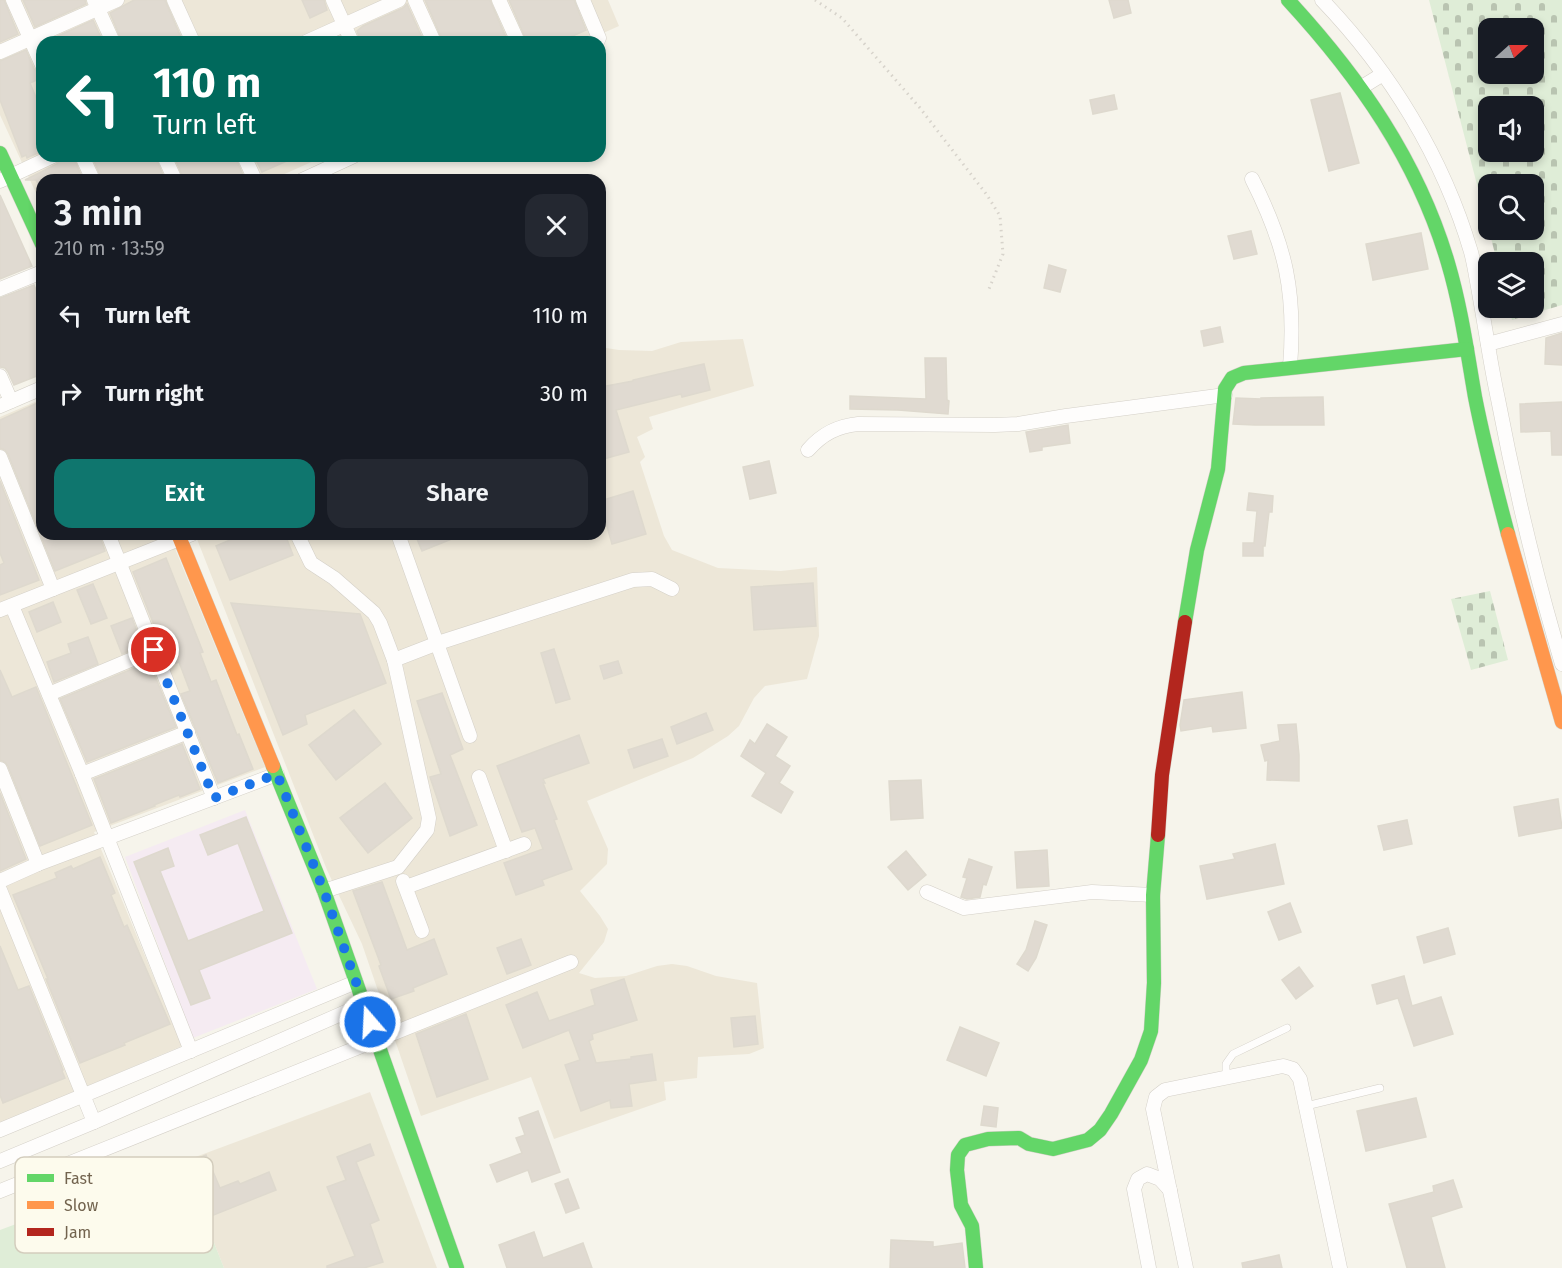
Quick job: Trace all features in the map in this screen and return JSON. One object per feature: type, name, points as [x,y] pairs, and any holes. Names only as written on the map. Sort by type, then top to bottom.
[{"type":"street","points":[[13,0],[36,52]]},
{"type":"street","points":[[0,52],[96,4],[117,0]]},
{"type":"street","points":[[174,0],[190,36]]},
{"type":"street","points":[[333,0],[349,36]]},
{"type":"street","points":[[319,36],[399,0]]},
{"type":"street","points":[[415,0],[431,36]]},
{"type":"street","points":[[499,0],[515,36]]},
{"type":"street","points":[[584,0],[598,36]]},
{"type":"street","points":[[1288,0],[1362,87],[1401,151],[1430,212],[1452,274],[1460,306],[1477,409],[1493,476],[1562,722]]},
{"type":"street","points":[[1322,0],[1365,48],[1418,128],[1434,158],[1461,221],[1472,254],[1511,465],[1562,664]]},
{"type":"street","points":[[96,4],[110,36]]},
{"type":"street","points":[[1362,87],[1383,74]]},
{"type":"street","points":[[0,153],[5,179],[36,233]]},
{"type":"street","points":[[5,179],[40,162]]},
{"type":"street","points":[[310,174],[326,162]]},
{"type":"street","points":[[1252,180],[1267,208],[1287,270],[1293,335],[1290,367]]},
{"type":"street","points":[[0,289],[36,274]]},
{"type":"street","points":[[1488,344],[1562,324]]},
{"type":"street","points":[[975,1268],[972,1226],[961,1205],[957,1170],[958,1155],[965,1145],[988,1139],[1019,1138],[1029,1144],[1053,1149],[1088,1140],[1100,1130],[1141,1060],[1151,1031],[1154,983],[1153,895],[1162,775],[1177,666],[1197,550],[1218,469],[1228,383],[1238,374],[1467,349]]},
{"type":"street","points":[[0,376],[5,404],[36,391]]},
{"type":"street","points":[[808,450],[828,432],[847,425],[1018,424],[1225,395]]},
{"type":"street","points":[[0,457],[53,589]]},
{"type":"street","points":[[110,540],[214,798]]},
{"type":"street","points":[[172,540],[6,608],[49,694],[191,1051]]},
{"type":"street","points":[[186,540],[324,891],[457,1268]]},
{"type":"street","points":[[300,540],[311,562],[334,578],[374,613],[380,623],[394,660],[429,818],[427,830],[398,867],[324,891]]},
{"type":"street","points":[[400,540],[470,735]]},
{"type":"street","points":[[394,660],[438,643],[633,580],[652,579],[672,589]]},
{"type":"street","points":[[49,694],[154,650]]},
{"type":"street","points":[[82,774],[188,732]]},
{"type":"street","points":[[0,769],[38,864]]},
{"type":"street","points":[[0,881],[38,864],[277,774]]},
{"type":"street","points":[[480,777],[506,851]]},
{"type":"street","points":[[406,887],[524,844]]},
{"type":"street","points":[[398,867],[422,931]]},
{"type":"street","points":[[0,890],[94,1122]]},
{"type":"street","points":[[927,892],[964,908],[1092,892],[1153,895]]},
{"type":"street","points":[[85,1157],[572,962]]},
{"type":"street","points":[[0,1130],[356,982]]},
{"type":"street","points":[[0,1161],[364,1004]]},
{"type":"street","points":[[1186,1268],[1154,1109],[1156,1097],[1165,1090],[1278,1067],[1289,1067],[1298,1074],[1340,1268]]},
{"type":"street","points":[[1149,1268],[1134,1195],[1136,1183],[1156,1165],[1163,1153]]},
{"type":"street","points":[[1147,1174],[1160,1179],[1171,1192]]},
{"type":"street","points":[[0,1191],[15,1185]]},
{"type":"lane","points":[[1226,1077],[1228,1058],[1287,1028]]},
{"type":"lane","points":[[1306,1106],[1380,1088]]},
{"type":"path","points":[[815,0],[842,18],[920,108],[987,195],[1000,216],[1003,254],[989,289]]},
{"type":"shaded area","points":[[0,0],[608,0],[619,26],[596,36],[36,36],[36,162],[312,162],[284,174],[36,174],[36,193],[0,115]]},
{"type":"shaded area","points":[[743,339],[754,386],[649,417],[653,429],[637,437],[645,457],[640,462],[664,536],[672,550],[718,568],[781,571],[817,567],[819,636],[807,679],[765,686],[754,698],[739,726],[728,736],[693,758],[587,801],[608,849],[607,864],[580,891],[608,929],[604,942],[579,973],[595,978],[626,976],[657,966],[672,964],[687,966],[716,976],[757,983],[764,1048],[749,1054],[698,1057],[697,1078],[664,1082],[666,1100],[554,1139],[531,1077],[421,1116],[362,944],[327,870],[197,540],[606,540],[606,348],[652,351],[681,342]]},
{"type":"shaded area","points":[[36,402],[36,540],[171,540],[265,767],[94,832],[182,1046],[0,1123],[0,417]]},
{"type":"shaded area","points":[[245,810],[317,989],[193,1038],[125,857]]},
{"type":"shaded area","points":[[370,1092],[437,1268],[224,1268],[213,1240],[213,1157],[195,1157]]},
{"type":"green space","points":[[1429,0],[1562,0],[1562,305],[1544,310],[1544,252],[1494,252],[1492,240],[1544,240],[1544,174],[1478,174],[1478,189]]},
{"type":"green space","points":[[1490,591],[1508,660],[1471,670],[1451,599]]},
{"type":"green space","points":[[15,1224],[15,1253],[213,1253],[213,1240],[224,1268],[0,1268],[0,1230]]},
{"type":"building","points":[[0,0],[4,0],[18,34],[0,42]]},
{"type":"building","points":[[23,0],[85,0],[86,4],[35,27]]},
{"type":"building","points":[[134,0],[165,0],[180,36],[120,36],[110,13]]},
{"type":"building","points":[[302,0],[324,0],[327,10],[310,18]]},
{"type":"building","points":[[425,0],[490,0],[505,36],[440,36]]},
{"type":"building","points":[[509,0],[574,0],[586,30],[572,36],[524,36]]},
{"type":"building","points":[[1109,0],[1128,0],[1131,13],[1114,18]]},
{"type":"building","points":[[407,4],[421,36],[359,36],[357,31],[363,26]]},
{"type":"building","points":[[93,20],[100,36],[58,36]]},
{"type":"building","points":[[26,50],[36,71],[36,80],[30,83],[36,98],[36,154],[27,158],[26,155],[22,157],[0,100],[0,61]]},
{"type":"building","points":[[1340,93],[1359,163],[1329,171],[1311,100]]},
{"type":"building","points":[[1114,95],[1117,109],[1093,114],[1090,100]]},
{"type":"building","points":[[59,162],[76,162],[80,174],[37,174]]},
{"type":"building","points":[[94,162],[158,162],[162,174],[100,174]]},
{"type":"building","points":[[176,162],[237,162],[242,174],[182,174]]},
{"type":"building","points":[[257,162],[284,162],[262,172]]},
{"type":"building","points":[[36,174],[36,180],[25,180]]},
{"type":"building","points":[[0,195],[32,266],[0,279]]},
{"type":"building","points":[[1251,231],[1257,254],[1234,259],[1228,236]]},
{"type":"building","points":[[1421,233],[1428,269],[1373,280],[1366,244]]},
{"type":"building","points":[[1049,265],[1066,270],[1060,292],[1044,288]]},
{"type":"building","points":[[34,285],[36,290],[36,376],[14,385],[5,368],[0,367],[0,298]]},
{"type":"building","points":[[1220,327],[1223,342],[1204,346],[1201,331]]},
{"type":"building","points":[[1562,333],[1562,365],[1545,364],[1546,338]]},
{"type":"building","points":[[925,358],[946,358],[948,414],[850,409],[850,396],[926,399]]},
{"type":"building","points":[[704,364],[710,390],[682,397],[681,394],[616,410],[629,452],[606,458],[606,386]]},
{"type":"building","points":[[1323,397],[1324,425],[1233,424],[1236,398]]},
{"type":"building","points":[[1562,402],[1562,455],[1552,455],[1551,431],[1521,432],[1520,404]]},
{"type":"building","points":[[36,404],[36,524],[8,454],[0,448],[0,420]]},
{"type":"building","points":[[1068,425],[1070,443],[1042,447],[1042,450],[1030,452],[1026,432]]},
{"type":"building","points":[[769,461],[776,493],[750,499],[743,467]]},
{"type":"building","points":[[0,481],[39,580],[0,595],[0,565],[4,563],[0,553]]},
{"type":"building","points":[[633,491],[646,534],[612,544],[606,522],[606,499]]},
{"type":"building","points":[[1249,493],[1273,496],[1263,556],[1243,556],[1243,543],[1254,543],[1257,511],[1247,510]]},
{"type":"building","points":[[43,540],[101,540],[105,551],[55,571]]},
{"type":"building","points":[[230,540],[287,540],[293,555],[230,580],[216,546]]},
{"type":"building","points":[[417,540],[449,540],[422,551]]},
{"type":"building","points":[[166,558],[203,652],[200,653],[211,682],[216,680],[253,769],[218,783],[181,694],[190,691],[179,662],[170,665],[133,572]]},
{"type":"building","points":[[813,583],[816,626],[754,630],[751,587]]},
{"type":"building","points":[[93,584],[107,618],[91,624],[77,590]]},
{"type":"building","points":[[53,602],[61,622],[37,632],[29,612]]},
{"type":"building","points":[[231,603],[360,614],[386,683],[305,715],[307,724],[283,735]]},
{"type":"building","points":[[132,618],[142,645],[122,654],[111,626]]},
{"type":"building","points":[[88,637],[98,664],[54,682],[47,662],[71,653],[68,644]]},
{"type":"building","points":[[554,649],[570,699],[556,703],[541,653]]},
{"type":"building","points":[[618,661],[622,673],[604,679],[600,666]]},
{"type":"building","points":[[149,662],[176,727],[87,762],[60,699]]},
{"type":"building","points":[[0,670],[12,697],[36,687],[92,825],[40,846],[8,766],[0,760]]},
{"type":"building","points":[[1242,692],[1246,728],[1213,732],[1212,726],[1181,731],[1184,700]]},
{"type":"building","points":[[442,693],[463,749],[450,755],[477,825],[450,836],[430,777],[441,774],[417,701]]},
{"type":"building","points":[[354,710],[381,744],[336,780],[309,745]]},
{"type":"building","points":[[706,713],[713,730],[677,744],[671,727]]},
{"type":"building","points":[[767,724],[787,737],[775,756],[790,766],[779,783],[793,792],[781,813],[752,796],[766,773],[741,756],[750,740],[755,744]]},
{"type":"building","points":[[1296,724],[1299,781],[1267,780],[1268,760],[1265,761],[1261,745],[1280,741],[1278,725]]},
{"type":"building","points":[[579,735],[589,763],[543,779],[557,819],[554,820],[572,869],[542,880],[544,885],[516,895],[504,863],[543,849],[535,828],[522,832],[497,766]]},
{"type":"building","points":[[662,739],[668,756],[634,768],[628,750]]},
{"type":"building","points":[[182,744],[200,789],[180,797],[179,795],[111,823],[94,779]]},
{"type":"building","points":[[921,780],[923,818],[891,820],[889,781]]},
{"type":"building","points":[[385,783],[412,818],[368,853],[340,818]]},
{"type":"building","points":[[0,793],[26,859],[0,871]]},
{"type":"building","points":[[1558,799],[1562,828],[1519,836],[1514,807]]},
{"type":"building","points":[[246,817],[292,933],[199,970],[210,998],[191,1005],[134,862],[168,848],[174,866],[160,871],[188,941],[264,911],[238,843],[208,855],[200,835]]},
{"type":"building","points":[[1407,820],[1412,844],[1384,850],[1378,826]]},
{"type":"building","points":[[1275,844],[1284,884],[1207,899],[1200,866],[1235,859],[1233,854]]},
{"type":"building","points":[[1047,850],[1049,886],[1017,888],[1015,852]]},
{"type":"building","points":[[906,851],[926,875],[908,890],[888,867]]},
{"type":"building","points":[[100,857],[115,893],[111,895],[124,927],[127,925],[170,1024],[80,1063],[13,895],[57,878],[55,873],[71,866],[73,869]]},
{"type":"building","points":[[969,859],[992,867],[986,885],[983,884],[980,897],[967,899],[961,897],[967,878],[963,877]]},
{"type":"building","points":[[382,882],[407,950],[434,939],[447,974],[413,988],[414,991],[391,999],[379,966],[381,965],[353,891]]},
{"type":"building","points":[[1290,903],[1301,932],[1279,940],[1268,912]]},
{"type":"building","points":[[1035,921],[1047,925],[1036,958],[1028,971],[1017,964],[1026,950]]},
{"type":"building","points":[[1448,928],[1455,954],[1424,963],[1417,937]]},
{"type":"building","points":[[521,939],[531,965],[507,974],[497,948]]},
{"type":"building","points":[[0,946],[18,990],[29,986],[65,1078],[3,1103],[0,1095]]},
{"type":"building","points":[[1299,967],[1313,986],[1296,999],[1282,980]]},
{"type":"building","points":[[1404,976],[1412,1006],[1441,997],[1453,1034],[1414,1046],[1398,998],[1377,1004],[1372,985]]},
{"type":"building","points":[[624,979],[637,1020],[592,1034],[593,1039],[589,1041],[596,1063],[652,1054],[656,1080],[629,1084],[632,1106],[611,1108],[610,1100],[581,1111],[565,1065],[580,1060],[569,1030],[523,1048],[506,1005],[537,992],[549,1021],[595,1005],[591,990]]},
{"type":"building","points":[[466,1014],[488,1079],[437,1097],[416,1034]]},
{"type":"building","points":[[755,1016],[758,1044],[734,1047],[731,1018]]},
{"type":"building","points":[[960,1027],[999,1043],[986,1076],[947,1060]]},
{"type":"building","points":[[1416,1098],[1426,1137],[1366,1151],[1357,1111]]},
{"type":"building","points":[[984,1106],[998,1108],[996,1127],[981,1125]]},
{"type":"building","points":[[538,1111],[560,1172],[532,1182],[528,1170],[497,1182],[490,1165],[522,1153],[516,1138],[525,1135],[519,1118]]},
{"type":"building","points":[[370,1144],[374,1155],[356,1162],[379,1220],[370,1224],[383,1262],[364,1268],[327,1268],[327,1266],[355,1256],[327,1187],[346,1180],[337,1157]]},
{"type":"building","points":[[213,1172],[220,1188],[238,1181],[240,1184],[269,1172],[276,1190],[213,1215]]},
{"type":"building","points":[[568,1179],[579,1208],[566,1213],[555,1184]]},
{"type":"building","points":[[1453,1180],[1462,1207],[1431,1217],[1445,1268],[1407,1268],[1389,1204],[1434,1192],[1433,1186]]},
{"type":"building","points":[[534,1232],[543,1258],[583,1243],[592,1268],[507,1268],[499,1245]]},
{"type":"building","points":[[891,1240],[933,1242],[933,1247],[962,1243],[965,1268],[890,1268]]},
{"type":"building","points":[[1279,1255],[1282,1268],[1243,1268],[1242,1263]]},
{"type":"traffic: fast","points":[[1288,0],[1339,59],[1383,122],[1403,155],[1435,226],[1457,296],[1490,466],[1508,534]]},
{"type":"traffic: fast","points":[[0,153],[36,231]]},
{"type":"traffic: fast","points":[[1185,622],[1197,550],[1218,469],[1225,389],[1232,378],[1244,373],[1467,349]]},
{"type":"traffic: fast","points":[[273,766],[324,891],[457,1268]]},
{"type":"traffic: fast","points":[[976,1268],[972,1226],[961,1205],[957,1170],[958,1155],[965,1145],[988,1139],[1019,1138],[1029,1144],[1053,1149],[1088,1140],[1100,1130],[1111,1114],[1141,1060],[1151,1031],[1154,983],[1153,895],[1158,835]]},
{"type":"traffic: slow","points":[[1508,534],[1562,722]]},
{"type":"traffic: slow","points":[[180,540],[273,766]]},
{"type":"traffic: jam","points":[[1158,835],[1162,775],[1185,622]]},
{"type":"route","points":[[154,650],[214,798],[277,774],[324,891],[370,1022]]}]
